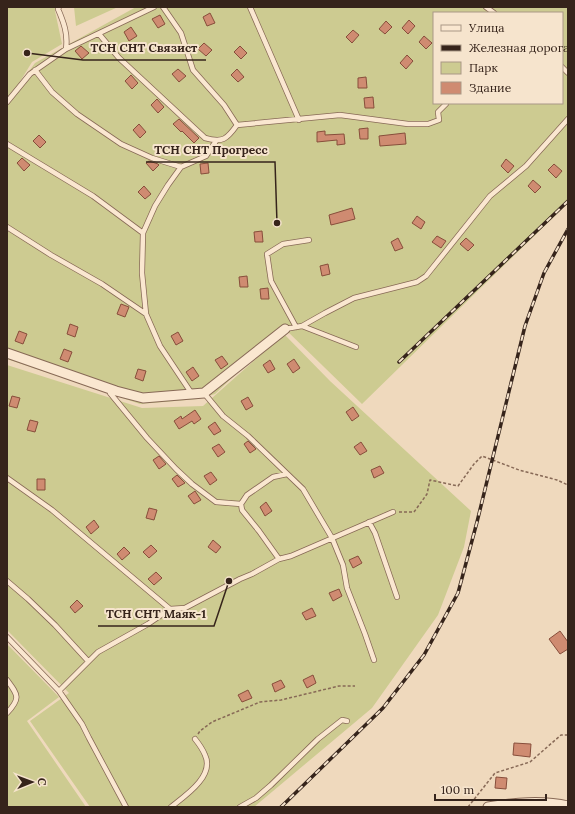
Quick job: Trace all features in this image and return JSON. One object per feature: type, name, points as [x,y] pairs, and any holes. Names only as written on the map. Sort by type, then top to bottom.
[{"type":"street","points":[[7,353],[111,389],[143,398],[204,393],[285,329]]},
{"type":"street","points":[[488,807],[528,803],[560,804],[568,806]]},
{"type":"lane","points":[[59,7],[58,9],[65,25],[67,38],[66,49]]},
{"type":"lane","points":[[7,102],[30,74],[66,49],[154,7]]},
{"type":"lane","points":[[163,7],[181,33],[193,70],[224,105],[237,125]]},
{"type":"lane","points":[[250,7],[299,120]]},
{"type":"lane","points":[[99,34],[119,58],[205,138],[216,142]]},
{"type":"lane","points":[[35,70],[52,92],[77,114],[121,144],[152,158],[181,167]]},
{"type":"lane","points":[[192,394],[160,346],[146,314],[142,273],[143,233],[155,206],[181,167],[206,156],[216,142],[229,136],[237,125],[340,115],[408,124],[428,124],[439,120],[438,112],[446,104]]},
{"type":"lane","points":[[285,329],[302,326],[325,312],[354,298],[418,282],[426,276],[490,196],[526,166],[568,119]]},
{"type":"lane","points":[[7,144],[93,196],[143,233]]},
{"type":"lane","points":[[7,227],[51,255],[102,284],[146,314]]},
{"type":"lane","points":[[296,327],[271,281],[267,254],[283,244],[309,240]]},
{"type":"lane","points":[[302,326],[356,347]]},
{"type":"lane","points":[[111,389],[110,393],[176,470],[216,502],[241,504]]},
{"type":"lane","points":[[204,393],[223,416],[248,436],[303,490],[332,538],[343,565],[347,588],[374,660]]},
{"type":"lane","points":[[279,559],[242,510],[241,504],[247,495],[273,477],[287,474]]},
{"type":"lane","points":[[7,478],[52,510],[170,609]]},
{"type":"lane","points":[[58,691],[98,652],[148,624],[170,609],[185,608],[279,559],[291,556],[332,538],[350,532],[368,522],[393,512]]},
{"type":"lane","points":[[368,522],[375,533],[397,597]]},
{"type":"lane","points":[[7,581],[55,625],[88,661]]},
{"type":"lane","points":[[7,637],[58,691],[82,724],[126,807]]},
{"type":"lane","points":[[7,680],[16,693],[17,699],[13,707],[7,713]]},
{"type":"lane","points":[[240,807],[256,798],[271,785],[318,738],[342,720],[347,721]]},
{"type":"lane","points":[[171,807],[192,790],[206,774],[208,767],[206,756],[195,739]]},
{"type":"path","points":[[393,512],[414,512],[427,494],[430,480],[458,486],[474,464],[482,456],[519,470],[557,480],[568,485]]},
{"type":"path","points":[[195,739],[200,731],[212,722],[260,702],[281,700],[339,686],[355,686]]},
{"type":"path","points":[[468,807],[495,773],[530,762],[560,735],[568,735]]},
{"type":"green space","points":[[7,7],[56,7],[55,11],[62,44],[32,62],[13,93],[35,63],[136,7],[568,7],[568,203],[362,404],[284,328],[215,394],[198,399],[140,404],[7,359]]},
{"type":"green space","points":[[74,7],[118,7],[76,26]]},
{"type":"green space","points":[[284,334],[330,381],[471,511],[464,547],[438,615],[372,708],[254,807],[90,807],[30,721],[69,693],[7,630],[7,365],[142,408],[203,406]]},
{"type":"green space","points":[[7,644],[59,697],[27,721],[86,807],[7,807]]},
{"type":"building","points":[[210,13],[215,23],[207,26],[203,17]]},
{"type":"building","points":[[160,15],[165,24],[158,28],[152,19]]},
{"type":"building","points":[[409,20],[415,26],[408,34],[402,28]]},
{"type":"building","points":[[386,21],[392,27],[385,34],[379,29]]},
{"type":"building","points":[[131,27],[137,36],[129,41],[124,32]]},
{"type":"building","points":[[353,30],[359,35],[352,43],[346,37]]},
{"type":"building","points":[[424,36],[432,43],[426,49],[419,42]]},
{"type":"building","points":[[204,43],[212,50],[206,56],[198,49]]},
{"type":"building","points":[[81,46],[89,53],[82,59],[75,51]]},
{"type":"building","points":[[240,46],[247,53],[241,59],[234,52]]},
{"type":"building","points":[[407,55],[413,61],[406,69],[400,63]]},
{"type":"building","points":[[178,69],[186,76],[179,82],[172,74]]},
{"type":"building","points":[[237,69],[244,77],[238,82],[231,75]]},
{"type":"building","points":[[131,75],[138,83],[132,89],[125,81]]},
{"type":"building","points":[[366,77],[367,88],[358,88],[358,78]]},
{"type":"building","points":[[373,97],[374,108],[365,108],[364,98]]},
{"type":"building","points":[[157,99],[164,107],[158,113],[151,105]]},
{"type":"building","points":[[179,119],[199,138],[194,143],[173,124]]},
{"type":"building","points":[[139,124],[146,132],[140,138],[133,130]]},
{"type":"building","points":[[368,128],[368,139],[360,139],[359,129]]},
{"type":"building","points":[[325,131],[325,135],[344,134],[345,144],[337,145],[337,140],[317,142],[317,132]]},
{"type":"building","points":[[405,133],[406,144],[380,146],[379,136]]},
{"type":"building","points":[[39,135],[46,142],[40,148],[33,141]]},
{"type":"building","points":[[22,158],[30,165],[24,171],[17,163]]},
{"type":"building","points":[[506,159],[514,166],[508,173],[501,166]]},
{"type":"building","points":[[149,161],[159,165],[153,171],[146,163]]},
{"type":"building","points":[[208,163],[209,173],[201,174],[200,164]]},
{"type":"building","points":[[554,164],[562,171],[556,178],[548,170]]},
{"type":"building","points":[[533,180],[541,187],[535,193],[528,186]]},
{"type":"building","points":[[144,186],[151,194],[145,199],[138,192]]},
{"type":"building","points":[[352,208],[355,219],[331,225],[329,215]]},
{"type":"building","points":[[417,216],[425,222],[421,229],[412,223]]},
{"type":"building","points":[[262,231],[263,242],[255,242],[254,232]]},
{"type":"building","points":[[437,236],[446,241],[441,248],[432,242]]},
{"type":"building","points":[[398,238],[403,248],[395,251],[391,242]]},
{"type":"building","points":[[466,238],[474,245],[468,251],[460,244]]},
{"type":"building","points":[[328,264],[330,274],[322,276],[320,266]]},
{"type":"building","points":[[247,276],[248,287],[240,287],[239,277]]},
{"type":"building","points":[[268,288],[269,299],[261,299],[260,289]]},
{"type":"building","points":[[121,304],[129,307],[125,317],[117,314]]},
{"type":"building","points":[[70,324],[78,327],[75,337],[67,334]]},
{"type":"building","points":[[19,331],[27,334],[23,344],[15,341]]},
{"type":"building","points":[[178,332],[183,341],[176,345],[171,336]]},
{"type":"building","points":[[64,349],[72,352],[68,362],[60,359]]},
{"type":"building","points":[[222,356],[228,364],[221,369],[215,360]]},
{"type":"building","points":[[294,359],[300,368],[293,373],[287,364]]},
{"type":"building","points":[[270,360],[275,369],[268,373],[263,365]]},
{"type":"building","points":[[193,367],[199,376],[192,381],[186,372]]},
{"type":"building","points":[[138,369],[146,371],[143,381],[135,378]]},
{"type":"building","points":[[12,396],[20,398],[17,408],[9,406]]},
{"type":"building","points":[[248,397],[253,406],[246,410],[241,401]]},
{"type":"building","points":[[353,407],[359,416],[352,421],[346,412]]},
{"type":"building","points":[[195,410],[201,419],[194,424],[192,421],[179,429],[174,421],[181,416],[182,419]]},
{"type":"building","points":[[30,420],[38,422],[35,432],[27,430]]},
{"type":"building","points":[[215,422],[221,431],[214,435],[208,427]]},
{"type":"building","points":[[248,441],[256,449],[250,453],[244,444]]},
{"type":"building","points":[[361,442],[367,451],[360,455],[354,447]]},
{"type":"building","points":[[219,444],[225,452],[218,457],[212,448]]},
{"type":"building","points":[[159,456],[166,464],[159,469],[153,460]]},
{"type":"building","points":[[380,466],[384,473],[374,478],[371,470]]},
{"type":"building","points":[[211,472],[217,480],[210,485],[204,476]]},
{"type":"building","points":[[177,475],[185,483],[178,487],[172,479]]},
{"type":"building","points":[[37,479],[45,479],[45,490],[37,490]]},
{"type":"building","points":[[195,491],[201,500],[194,504],[188,496]]},
{"type":"building","points":[[266,502],[272,511],[265,516],[260,507]]},
{"type":"building","points":[[149,508],[157,510],[154,520],[146,518]]},
{"type":"building","points":[[94,520],[99,527],[91,534],[86,527]]},
{"type":"building","points":[[213,540],[221,547],[216,553],[208,547]]},
{"type":"building","points":[[151,545],[157,551],[149,558],[143,552]]},
{"type":"building","points":[[124,547],[130,553],[122,560],[117,554]]},
{"type":"building","points":[[358,556],[362,563],[353,568],[349,560]]},
{"type":"building","points":[[156,572],[162,578],[154,585],[148,579]]},
{"type":"building","points":[[339,589],[342,596],[333,601],[329,593]]},
{"type":"building","points":[[77,600],[83,606],[75,613],[70,607]]},
{"type":"building","points":[[312,608],[316,616],[306,620],[302,613]]},
{"type":"building","points":[[560,631],[568,642],[568,649],[560,654],[549,639]]},
{"type":"building","points":[[313,675],[316,683],[307,688],[303,680]]},
{"type":"building","points":[[281,680],[285,687],[275,692],[272,684]]},
{"type":"building","points":[[248,690],[252,698],[242,702],[238,695]]},
{"type":"building","points":[[514,743],[531,744],[530,757],[513,755]]},
{"type":"building","points":[[496,777],[507,778],[506,789],[495,788]]},
{"type":"railway","points":[[399,362],[568,201]]},
{"type":"railway","points":[[281,807],[383,708],[424,655],[458,593],[525,326],[544,273],[568,229]]},
{"type":"place","name":"ТСН СНТ Связист","points":[[27,53]]},
{"type":"place","name":"ТСН СНТ Прогресс","points":[[277,223]]},
{"type":"place","name":"ТСН СНТ Маяк-1","points":[[229,581]]}]
